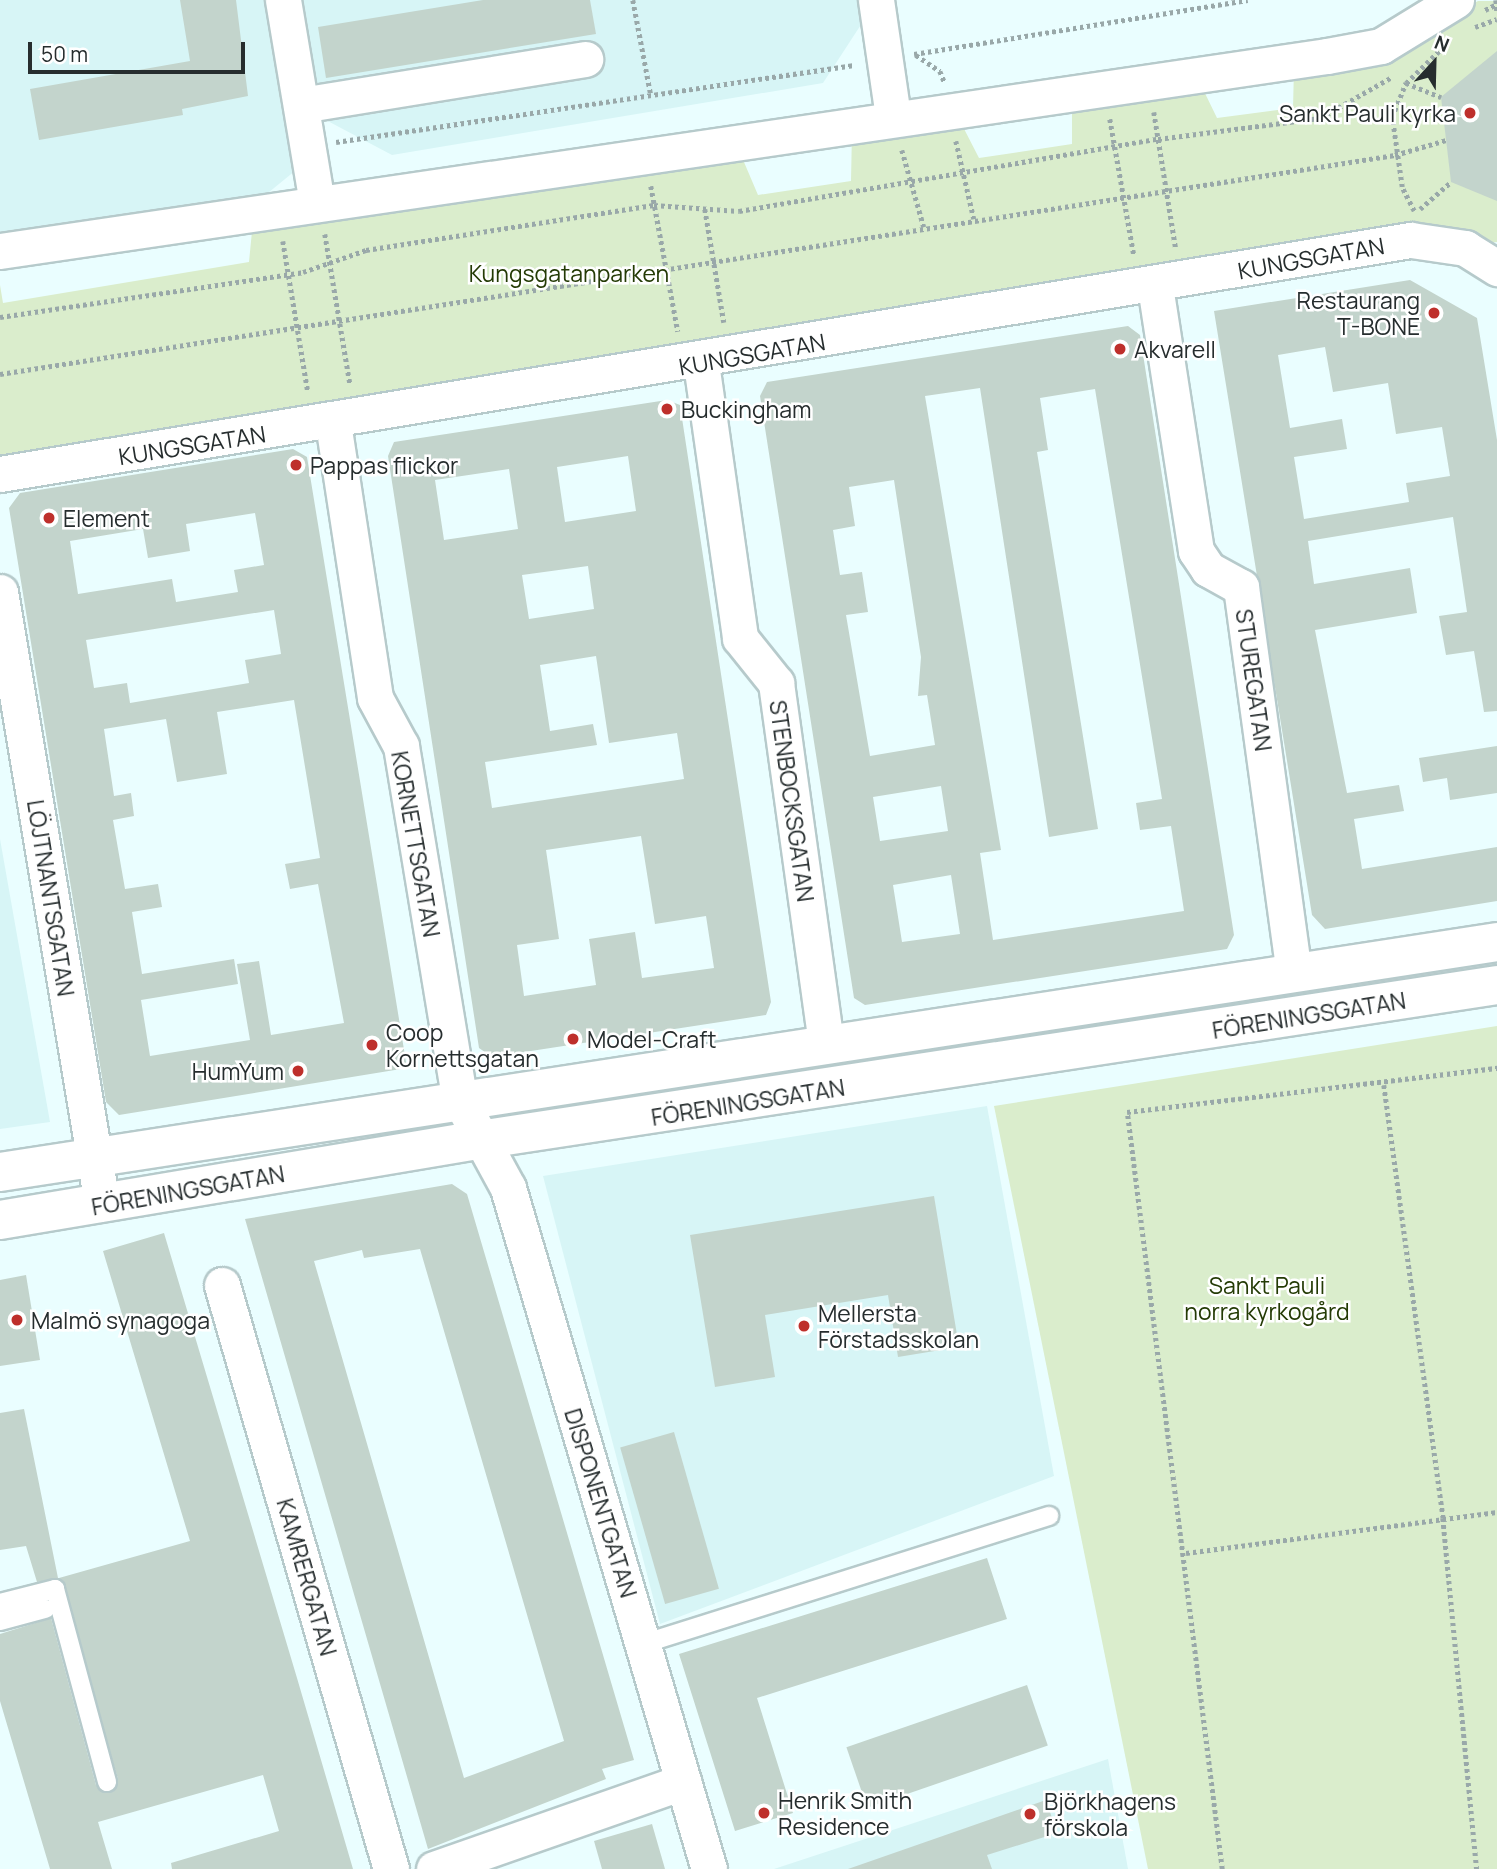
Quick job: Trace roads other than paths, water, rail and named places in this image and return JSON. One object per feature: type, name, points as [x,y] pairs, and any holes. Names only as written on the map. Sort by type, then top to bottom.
[{"type":"street","points":[[283,0],[317,203]]},
{"type":"street","points":[[876,0],[894,116]]},
{"type":"street","points":[[0,251],[894,116],[1381,46],[1461,18]]},
{"type":"street","points":[[301,105],[584,59]]},
{"type":"street","name":"KUNGSGATAN","points":[[0,474],[706,362],[1412,240],[1465,248],[1497,268]]},
{"type":"street","name":"STUREGATAN","points":[[1158,285],[1196,551],[1208,569],[1241,587],[1294,973]]},
{"type":"street","name":"STENBOCKSGATAN","points":[[706,362],[740,638],[776,683],[826,1043]]},
{"type":"street","name":"KORNETTSGATAN","points":[[323,424],[374,698],[401,746],[459,1098],[486,1139]]},
{"type":"street","name":"LÖJTNANTSGATAN","points":[[0,592],[102,1204]]},
{"type":"street","name":"FÖRENINGSGATAN","points":[[0,1172],[459,1098],[527,1094],[826,1043],[1497,942]]},
{"type":"street","name":"FÖRENINGSGATAN","points":[[0,1220],[486,1139],[1497,985]]},
{"type":"street","name":"DISPONENTGATAN","points":[[486,1139],[508,1188],[709,1869]]},
{"type":"street","name":"KAMRERGATAN","points":[[222,1285],[391,1869]]},
{"type":"street","points":[[434,1869],[683,1782]]},
{"type":"lane","points":[[643,1644],[1049,1516]]},
{"type":"lane","points":[[0,1603],[55,1589],[107,1782]]},
{"type":"lane","points":[[0,1621],[45,1609]]},
{"type":"place","name":"Sankt Pauli kyrka","points":[[1470,113]]},
{"type":"place","name":"Restaurang T-BONE","points":[[1434,313]]},
{"type":"place","name":"Akvarell","points":[[1120,349]]},
{"type":"place","name":"Buckingham","points":[[667,409]]},
{"type":"place","name":"Pappas flickor","points":[[296,465]]},
{"type":"place","name":"Element","points":[[49,518]]},
{"type":"place","name":"Model-Craft","points":[[573,1039]]},
{"type":"place","name":"Coop Kornettsgatan","points":[[372,1045]]},
{"type":"place","name":"HumYum","points":[[298,1071]]},
{"type":"place","name":"Malmö synagoga","points":[[17,1320]]},
{"type":"place","name":"Mellersta Förstadsskolan","points":[[804,1326]]},
{"type":"place","name":"Henrik Smith Residence","points":[[764,1813]]},
{"type":"place","name":"Björkhagens förskola","points":[[1030,1814]]},
{"type":"park label","name":"Kungsgatanparken","points":[[569,273]]},
{"type":"park label","name":"Sankt Pauli norra kyrkogård","points":[[1267,1298]]}]
